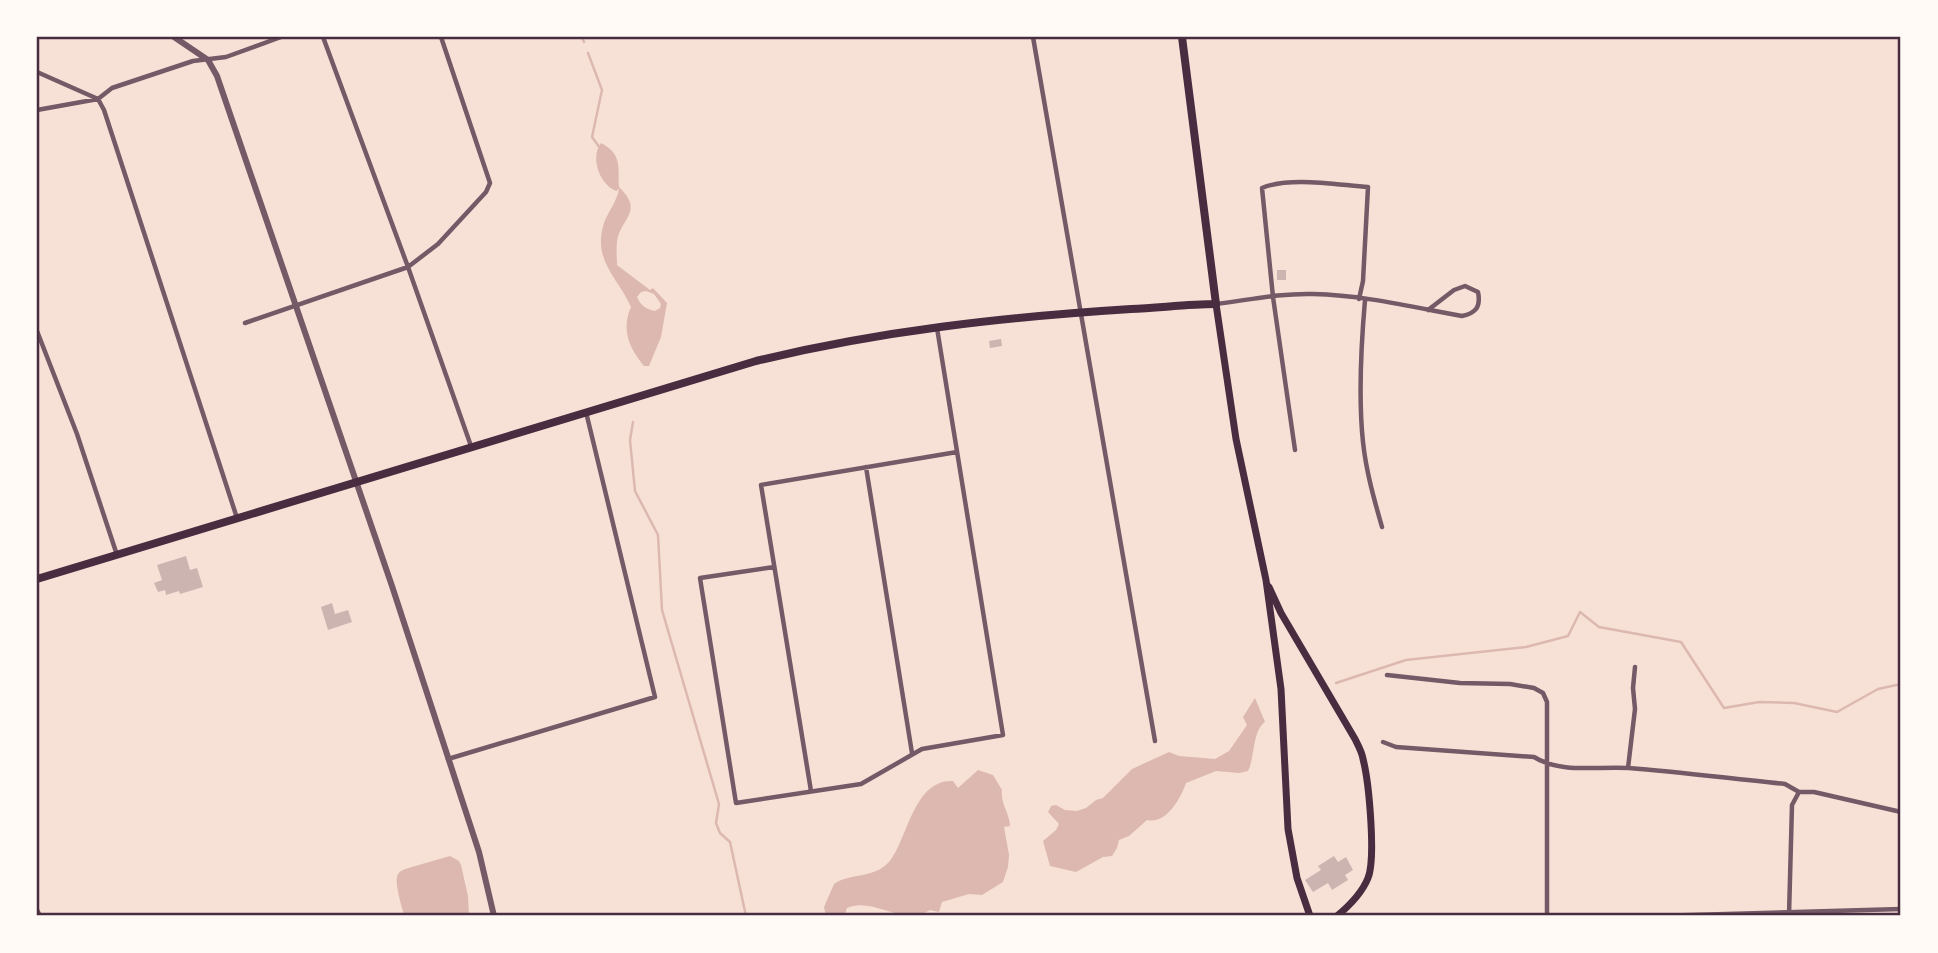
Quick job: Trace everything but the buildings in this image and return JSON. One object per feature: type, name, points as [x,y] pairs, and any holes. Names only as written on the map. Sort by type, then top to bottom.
[{"type":"main road","points":[[1182,37],[1236,439],[1266,580],[1281,690],[1288,829],[1297,878],[1310,916]]},
{"type":"main road","points":[[37,579],[769,357],[878,335],[937,327],[1080,312],[1216,304]]},
{"type":"main road","points":[[1266,580],[1280,613],[1355,739],[1363,758],[1368,794],[1371,864],[1368,879],[1358,895],[1337,916]]},
{"type":"street","points":[[174,37],[208,60],[217,76],[357,481],[483,864],[494,916]]},
{"type":"street","points":[[37,110],[98,99],[112,88],[193,61],[226,57],[281,37]]},
{"type":"street","points":[[323,37],[471,446]]},
{"type":"street","points":[[245,323],[408,267],[438,244],[486,192],[490,183],[441,37]]},
{"type":"street","points":[[1033,37],[1154,741]]},
{"type":"street","points":[[37,72],[98,99],[108,122],[237,518]]},
{"type":"street","points":[[1295,450],[1273,298],[1262,188],[1270,184],[1296,183],[1368,187],[1363,281],[1359,299]]},
{"type":"street","points":[[1216,304],[1273,298],[1286,294],[1314,294],[1462,316],[1478,309],[1478,292],[1465,286],[1454,290],[1428,310]]},
{"type":"street","points":[[1365,300],[1361,384],[1362,440],[1381,527]]},
{"type":"street","points":[[774,567],[699,578],[736,803],[861,784],[922,749],[1003,735],[937,327]]},
{"type":"street","points":[[37,331],[77,434],[117,555]]},
{"type":"street","points":[[447,759],[655,697],[586,412]]},
{"type":"street","points":[[811,792],[761,485],[957,452]]},
{"type":"street","points":[[866,467],[912,753]]},
{"type":"street","points":[[1628,768],[1636,709],[1633,688],[1635,667]]},
{"type":"street","points":[[1387,675],[1460,683],[1510,684],[1534,688],[1543,693],[1547,702],[1547,916]]},
{"type":"street","points":[[1383,742],[1396,747],[1534,757],[1558,767],[1628,768],[1786,784],[1799,792],[1814,792],[1901,812]]},
{"type":"street","points":[[1789,915],[1792,806],[1799,792]]},
{"type":"street","points":[[1655,916],[1789,915],[1901,909]]},
{"type":"street","points":[[37,910],[40,916]]},
{"type":"shaded area","points":[[601,143],[616,156],[619,187],[627,196],[631,209],[617,242],[617,265],[650,290],[653,288],[667,303],[661,337],[649,366],[644,366],[628,338],[627,323],[631,307],[608,268],[601,248],[604,223],[619,189],[616,191],[610,188],[601,176],[596,162]],"holes":[[[646,291],[654,294],[661,304],[655,311],[644,307],[637,297]]]},
{"type":"shaded area","points":[[1255,698],[1265,722],[1258,732],[1248,771],[1216,771],[1186,783],[1172,809],[1160,818],[1147,820],[1129,836],[1119,840],[1112,856],[1103,857],[1076,872],[1050,866],[1043,841],[1059,824],[1048,812],[1051,806],[1077,811],[1086,808],[1103,798],[1132,769],[1169,752],[1179,756],[1215,759],[1229,751],[1247,725],[1243,717]]},
{"type":"shaded area","points":[[978,770],[993,775],[1002,790],[1002,799],[1010,822],[1010,826],[1004,827],[1009,855],[1003,882],[982,895],[969,894],[942,902],[939,912],[930,910],[909,915],[857,905],[847,908],[845,914],[850,916],[826,916],[824,907],[834,884],[879,870],[892,858],[914,810],[930,789],[940,783],[953,781],[958,788]]},
{"type":"shaded area","points":[[450,856],[461,865],[468,896],[469,916],[405,916],[397,885],[399,873]]},
{"type":"waterway","points":[[582,37],[584,42]]},
{"type":"waterway","points":[[588,53],[602,90],[592,137],[600,148]]},
{"type":"waterway","points":[[633,422],[630,440],[635,491],[658,535],[662,610],[719,804],[716,823],[720,833],[730,842],[746,916]]},
{"type":"waterway","points":[[1336,683],[1406,660],[1526,647],[1568,636],[1580,612],[1599,627],[1681,642],[1724,708],[1759,702],[1794,703],[1837,712],[1878,689],[1901,684]]}]
